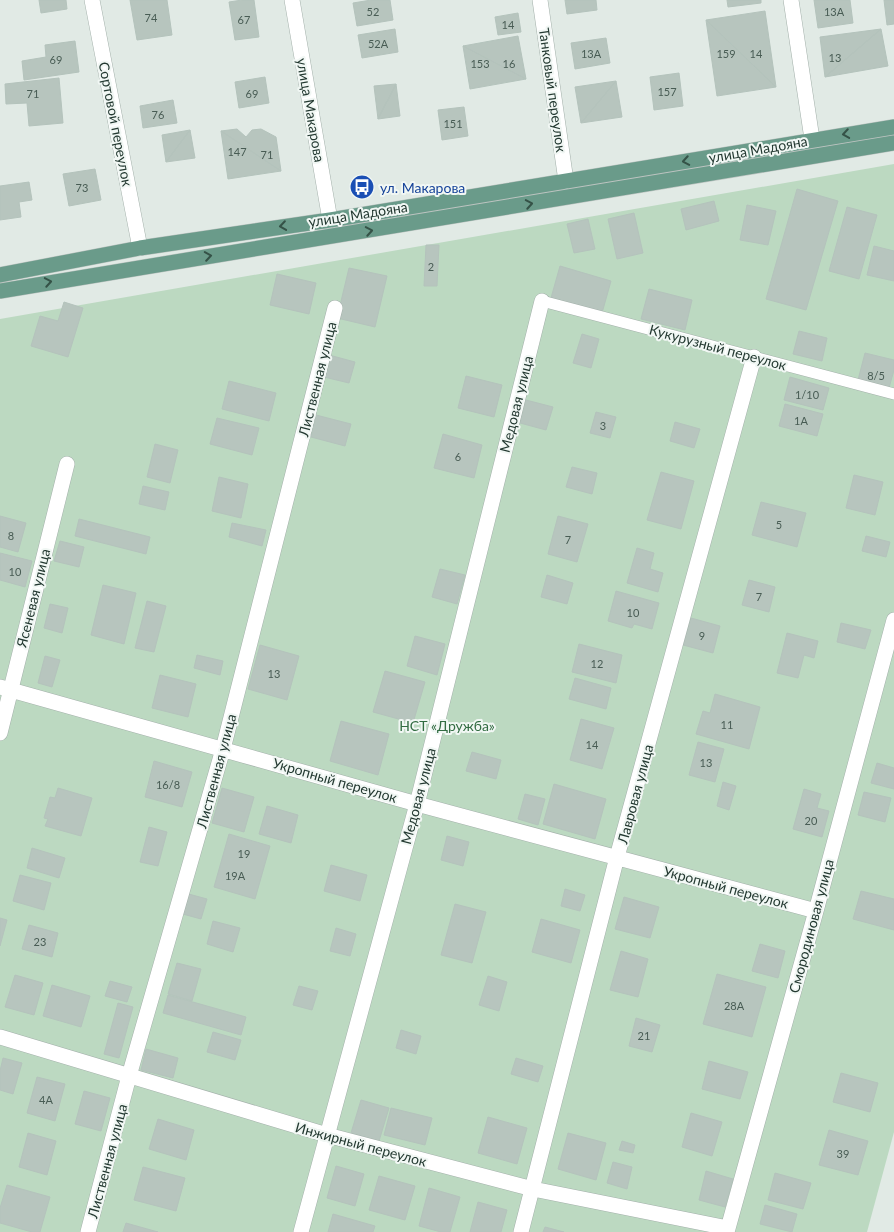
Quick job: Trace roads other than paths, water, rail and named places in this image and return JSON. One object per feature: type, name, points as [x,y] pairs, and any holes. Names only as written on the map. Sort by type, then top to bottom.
[{"type":"main road","name":"улица Мадояна","points":[[0,276],[140,248],[330,220],[894,127]]},
{"type":"main road","name":"улица Мадояна","points":[[0,291],[894,143]]},
{"type":"street","name":"Сортовой переулок","points":[[92,0],[140,248]]},
{"type":"street","name":"улица Макарова","points":[[292,0],[330,220]]},
{"type":"street","name":"Танковый переулок","points":[[540,0],[566,181]]},
{"type":"street","points":[[791,0],[812,140]]},
{"type":"street","name":"Медовая улица","points":[[301,1232],[416,804],[542,301]]},
{"type":"street","name":"Лиственная улица","points":[[88,1232],[129,1076],[223,749],[335,308]]},
{"type":"street","name":"Лавровая улица","points":[[521,1232],[617,857],[754,357]]},
{"type":"street","name":"Ясеневая улица","points":[[0,732],[5,688],[67,464]]},
{"type":"street","name":"Смородиновая улица","points":[[727,1230],[816,911],[894,620]]},
{"type":"street","name":"Укропный переулок","points":[[5,688],[416,804],[816,911]]},
{"type":"street","name":"Инжирный переулок","points":[[0,1037],[327,1135],[533,1189],[727,1230]]},
{"type":"lane","name":"Кукурузный переулок","points":[[542,301],[894,394]]},
{"type":"place","name":"ул. Макарова","points":[[362,187]]},
{"type":"park label","name":"НСТ «Дружба»","points":[[447,725]]}]
